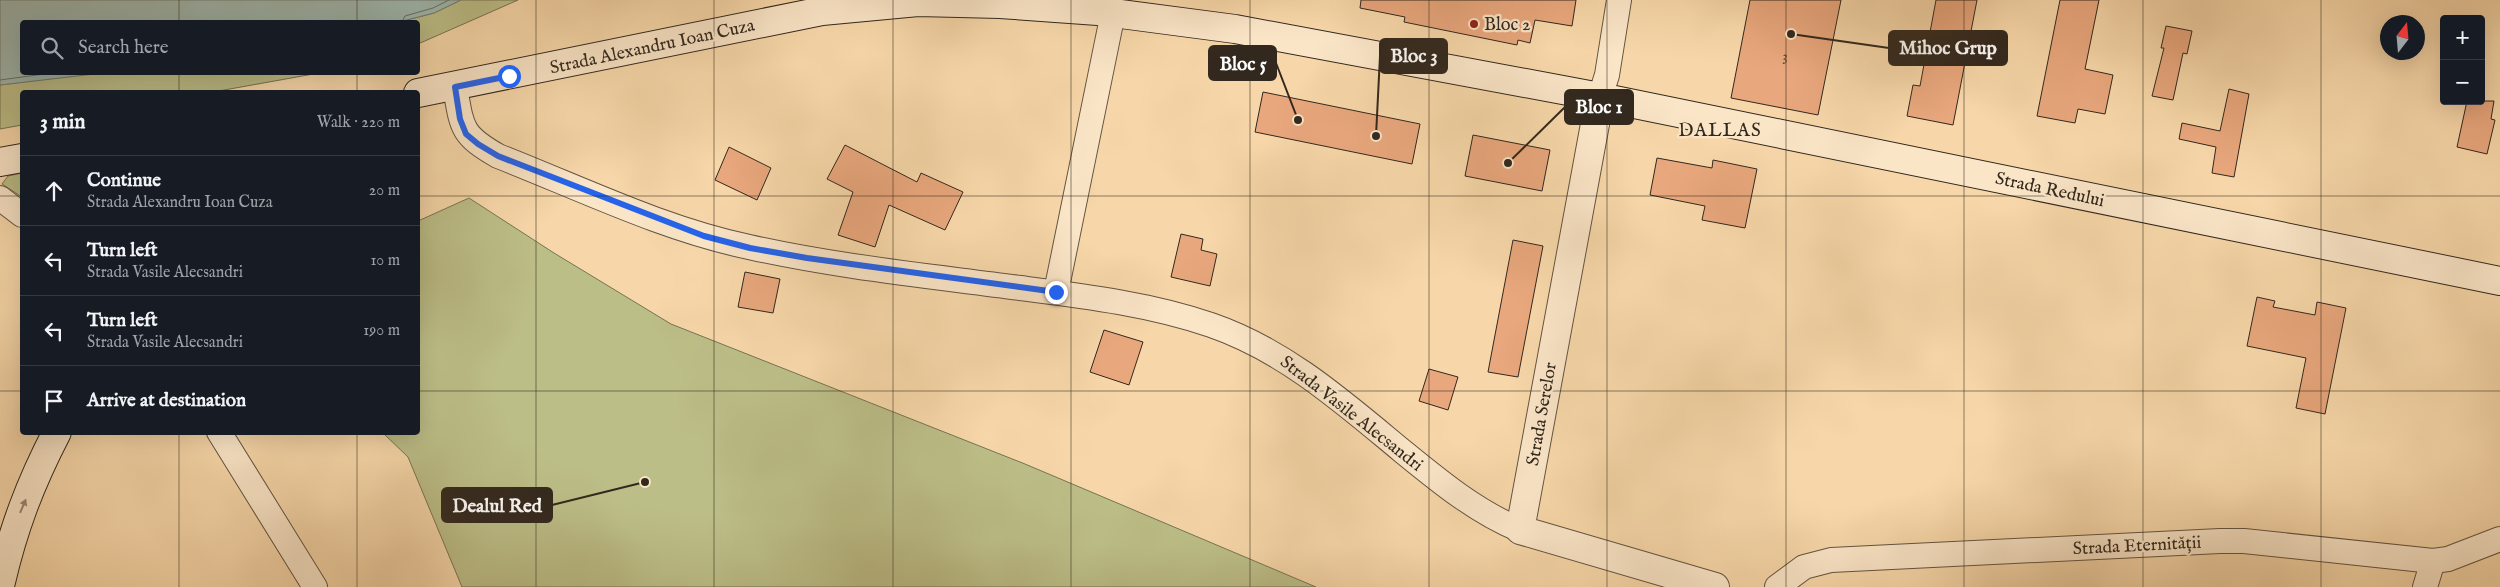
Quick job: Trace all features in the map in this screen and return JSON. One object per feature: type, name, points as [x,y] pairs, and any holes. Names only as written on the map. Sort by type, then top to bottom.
[{"type":"main road","name":"Strada Alexandru Ioan Cuza","points":[[420,93],[822,11],[918,2],[969,2],[1113,13],[1235,29],[1600,97]]},
{"type":"main road","name":"Strada Redului","points":[[1600,97],[2500,281]]},
{"type":"main road","name":"Strada Serelor","points":[[1520,530],[1600,97]]},
{"type":"main road","points":[[0,162],[20,158]]},
{"type":"main road","points":[[0,586],[13,531],[35,477],[56,435]]},
{"type":"main road","points":[[1520,530],[1715,587]]},
{"type":"street","points":[[1600,97],[1607,75],[1620,0]]},
{"type":"street","points":[[1056,292],[1113,13]]},
{"type":"street","name":"Strada Vasile Alecsandri","points":[[455,87],[466,134],[498,156],[704,236],[750,248],[807,258],[1056,292],[1160,310],[1211,325],[1256,344],[1305,374],[1463,500],[1520,530]]},
{"type":"street","points":[[0,198],[20,213]]},
{"type":"street","points":[[35,477],[42,435]]},
{"type":"street","points":[[221,435],[315,587]]},
{"type":"street","name":"Strada Eternității","points":[[1777,587],[1795,572],[1821,561],[2144,543],[2244,541],[2433,561],[2448,559],[2500,539]]},
{"type":"street","points":[[2425,587],[2433,561]]},
{"type":"green space","points":[[461,0],[518,0],[420,43],[420,20],[407,20],[434,13]]},
{"type":"green space","points":[[79,75],[308,75],[224,90],[20,90],[20,125],[0,129],[0,85]]},
{"type":"green space","points":[[20,173],[20,196],[2,184],[8,176]]},
{"type":"green space","points":[[469,198],[554,253],[671,324],[1025,464],[1316,587],[462,587],[408,457],[385,435],[420,435],[420,220]]},
{"type":"water","points":[[0,0],[461,0],[434,13],[407,20],[20,20],[20,75],[86,75],[0,85]]},
{"type":"building","name":"Bloc 2","points":[[1361,0],[1576,0],[1572,26],[1535,20],[1530,43],[1518,40],[1517,45],[1404,22],[1405,17],[1360,8]]},
{"type":"building","points":[[1750,0],[1841,0],[1818,115],[1731,98]]},
{"type":"building","points":[[1936,0],[1977,0],[1953,125],[1907,116],[1913,85],[1920,86]]},
{"type":"building","points":[[2060,0],[2099,0],[2085,69],[2113,75],[2105,114],[2078,109],[2075,123],[2037,116]]},
{"type":"building","points":[[2166,26],[2192,31],[2187,54],[2183,53],[2173,100],[2152,96],[2164,48],[2161,48]]},
{"type":"building","points":[[2229,89],[2249,94],[2234,177],[2212,173],[2216,147],[2179,139],[2182,123],[2220,131]]},
{"type":"building","points":[[1263,92],[1420,124],[1412,164],[1255,132]]},
{"type":"building","points":[[2485,101],[2494,101],[2491,119],[2495,120],[2487,154],[2457,147],[2466,105],[2485,105]]},
{"type":"building","points":[[1473,135],[1550,150],[1542,191],[1465,176]]},
{"type":"building","points":[[845,145],[917,182],[921,173],[963,192],[945,230],[889,205],[875,247],[838,235],[853,192],[827,179]]},
{"type":"building","points":[[729,147],[771,168],[757,200],[715,180]]},
{"type":"building","points":[[1657,158],[1712,168],[1713,160],[1757,169],[1745,228],[1702,220],[1705,206],[1650,195]]},
{"type":"building","points":[[1181,234],[1203,239],[1201,250],[1217,254],[1210,286],[1171,277]]},
{"type":"building","points":[[1513,240],[1543,246],[1518,377],[1488,372]]},
{"type":"building","points":[[745,272],[780,279],[773,313],[738,307]]},
{"type":"building","points":[[2257,297],[2275,301],[2273,307],[2315,315],[2317,302],[2346,308],[2325,414],[2296,408],[2306,358],[2247,346]]},
{"type":"building","points":[[1104,330],[1143,342],[1129,385],[1090,372]]},
{"type":"building","points":[[1429,369],[1458,377],[1448,410],[1419,401]]},
{"type":"place","name":"Bloc 2","points":[[1474,24]]},
{"type":"place","name":"Mihoc Grup","points":[[1791,34]]},
{"type":"place","name":"Bloc 5","points":[[1298,120]]},
{"type":"place","name":"Bloc 3","points":[[1376,136]]},
{"type":"place","name":"Bloc 1","points":[[1508,163]]},
{"type":"place","name":"Dealul Red","points":[[645,482]]},
{"type":"district","name":"DALLAS","points":[[1720,129]]},
{"type":"route","points":[[509,76],[455,87],[460,119],[466,134],[498,156],[669,224],[704,236],[750,248],[864,267],[1056,292]]}]
